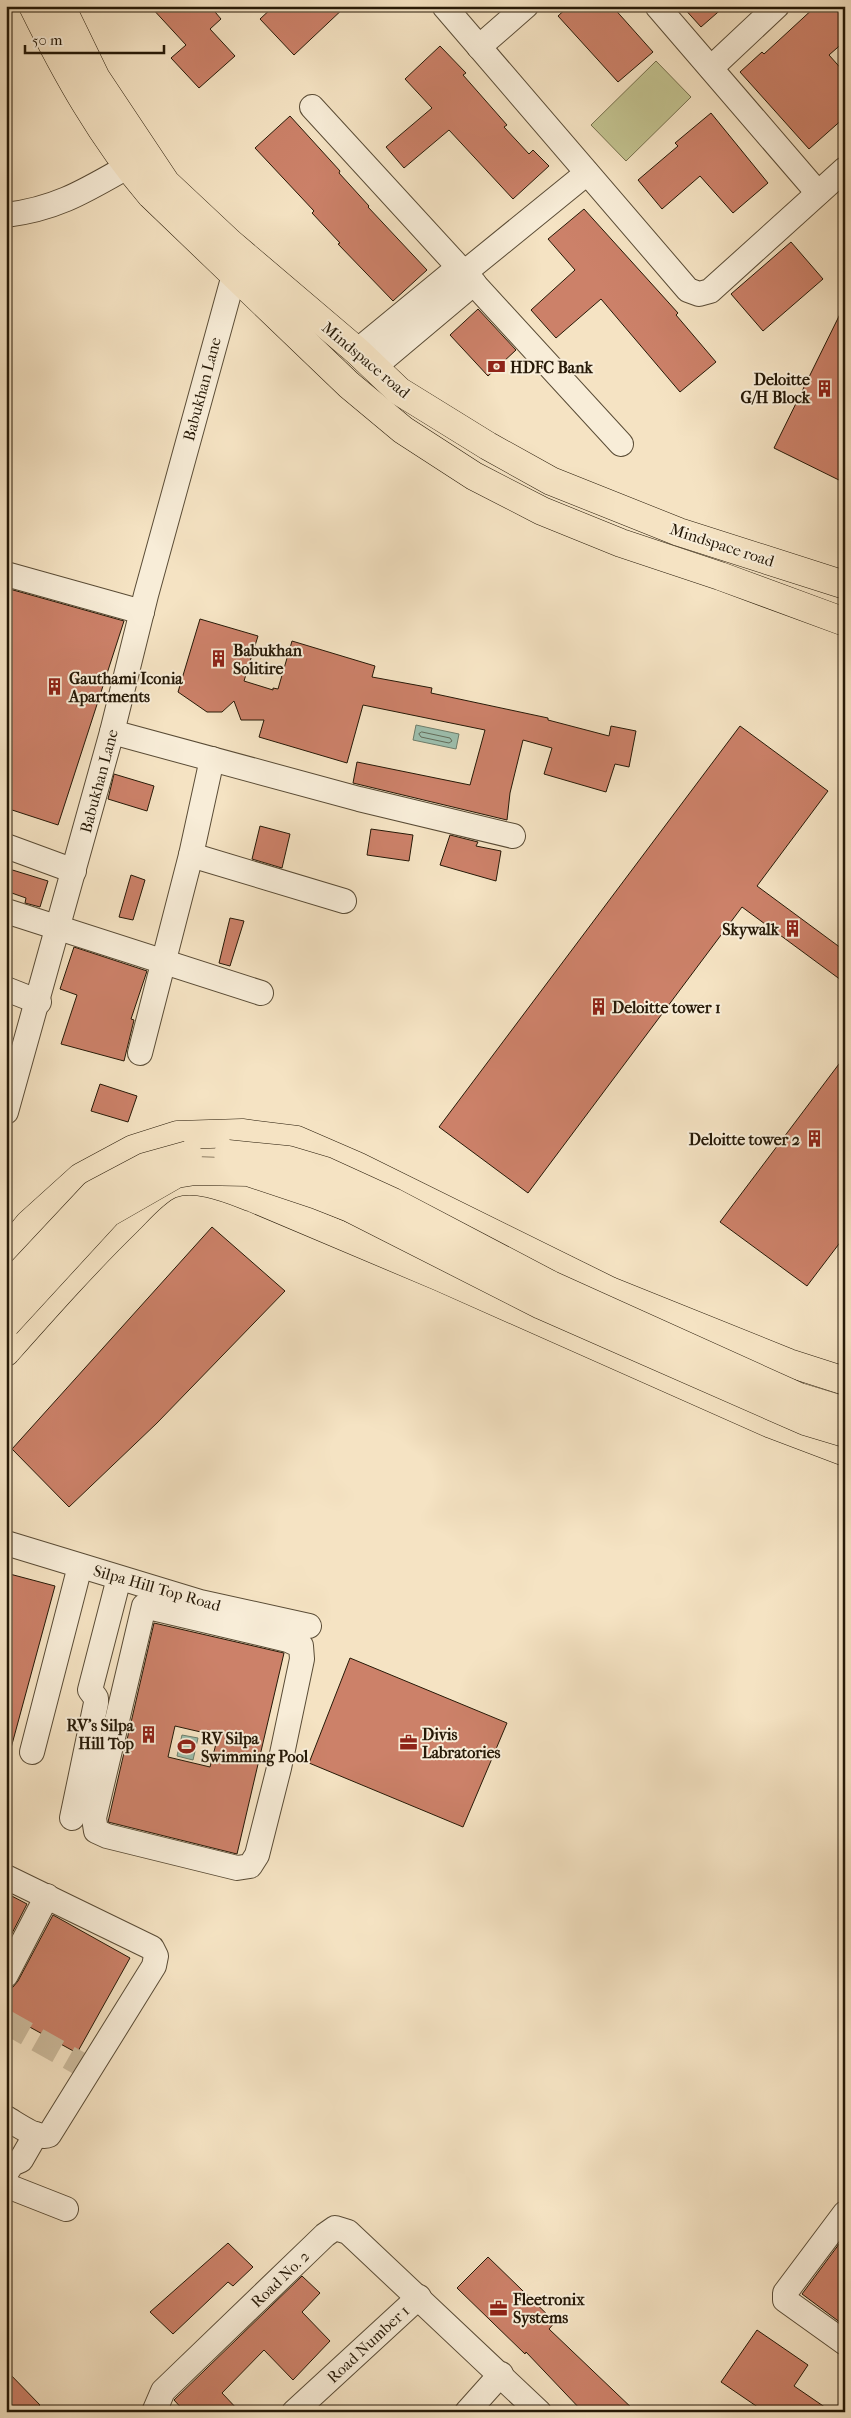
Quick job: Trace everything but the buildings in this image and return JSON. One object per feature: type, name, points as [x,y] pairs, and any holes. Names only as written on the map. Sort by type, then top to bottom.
[{"type":"main road","points":[[33,6],[65,71],[127,166]]},
{"type":"main road","name":"Mindspace road","points":[[60,6],[96,78],[166,183],[230,244],[366,359],[399,391],[488,446],[551,481],[679,532],[845,585]]},
{"type":"main road","name":"Mindspace road","points":[[127,166],[192,236],[349,385],[403,430],[474,476],[542,511],[621,543],[720,576],[845,622]]},
{"type":"main road","points":[[6,1252],[29,1224],[81,1177],[132,1149],[177,1135],[242,1133],[297,1140],[357,1166],[602,1288],[789,1363],[845,1381]]},
{"type":"main road","points":[[6,1288],[94,1194],[145,1167],[176,1157],[211,1153],[288,1160],[325,1171],[360,1185],[551,1285],[799,1397],[845,1411]]},
{"type":"main road","points":[[6,1324],[108,1213],[176,1174],[195,1171],[248,1172],[318,1195],[350,1208],[541,1305],[805,1421],[845,1433]]},
{"type":"main road","points":[[6,1352],[85,1262],[151,1199],[172,1184],[196,1182],[226,1188],[366,1246],[770,1424],[845,1452]]},
{"type":"main road","points":[[620,1358],[645,1305]]},
{"type":"main road","points":[[672,1380],[693,1324]]},
{"type":"street","points":[[444,6],[688,290],[699,294],[710,291],[845,169]]},
{"type":"street","points":[[479,47],[526,6]]},
{"type":"street","points":[[657,6],[818,193]]},
{"type":"street","points":[[711,68],[777,6]]},
{"type":"street","points":[[312,107],[621,444]]},
{"type":"street","points":[[6,215],[55,206],[77,196],[127,166]]},
{"type":"street","points":[[366,359],[587,173]]},
{"type":"street","name":"Babukhan Lane","points":[[6,1112],[13,1066],[39,1002],[112,732],[142,612],[234,275]]},
{"type":"street","points":[[6,574],[142,612]]},
{"type":"street","points":[[112,732],[360,799],[513,836]]},
{"type":"street","points":[[140,1053],[191,856],[212,759]]},
{"type":"street","points":[[6,846],[74,871]]},
{"type":"street","points":[[191,856],[344,901]]},
{"type":"street","points":[[6,911],[164,960],[261,993]]},
{"type":"street","points":[[6,989],[39,1002]]},
{"type":"street","name":"Silpa Hill Top Road","points":[[6,1543],[119,1578],[158,1600],[198,1610],[309,1626]]},
{"type":"street","points":[[32,1752],[80,1566]]},
{"type":"street","points":[[72,1818],[96,1703],[96,1698],[90,1690],[119,1578]]},
{"type":"street","points":[[158,1600],[142,1609],[94,1818],[96,1831],[107,1836],[238,1868],[250,1866],[257,1855],[279,1768],[302,1659],[301,1646],[198,1610]]},
{"type":"street","points":[[6,1877],[152,1948],[156,1956],[154,1966],[49,2135],[47,2137],[22,2126],[21,2160],[8,2181],[66,2209]]},
{"type":"street","points":[[6,1975],[47,1896]]},
{"type":"street","points":[[845,2213],[785,2293],[785,2300],[845,2343]]},
{"type":"street","name":"Road No. 2","points":[[154,2412],[163,2391],[325,2235],[335,2228],[348,2232],[419,2297]]},
{"type":"street","points":[[419,2297],[540,2412]]},
{"type":"street","name":"Road Number 1","points":[[294,2412],[419,2297]]},
{"type":"street","points":[[467,2412],[501,2374]]},
{"type":"green space","points":[[656,61],[691,97],[626,161],[591,125]]},
{"type":"water","points":[[416,725],[459,734],[456,749],[413,740]]},
{"type":"water","name":"RV Silpa Swimming Pool","points":[[182,1735],[198,1738],[193,1760],[177,1756]]},
{"type":"tunnel","points":[[6,2022],[91,2070]]},
{"type":"place","name":"HDFC Bank","points":[[496,367]]},
{"type":"place","name":"Deloitte G/H Block","points":[[824,388]]},
{"type":"place","name":"Babukhan Solitire","points":[[219,659]]},
{"type":"place","name":"Gauthami Iconia Apartments","points":[[55,687]]},
{"type":"place","name":"Skywalk","points":[[793,929]]},
{"type":"place","name":"Deloitte tower 1","points":[[598,1007]]},
{"type":"place","name":"Deloitte tower 2","points":[[814,1139]]},
{"type":"place","name":"RV's Silpa Hill Top","points":[[148,1734]]},
{"type":"place","name":"Divis Labratories","points":[[408,1743]]},
{"type":"place","name":"RV Silpa Swimming Pool","points":[[187,1747]]},
{"type":"place","name":"Fleetronix Systems","points":[[499,2308]]}]
